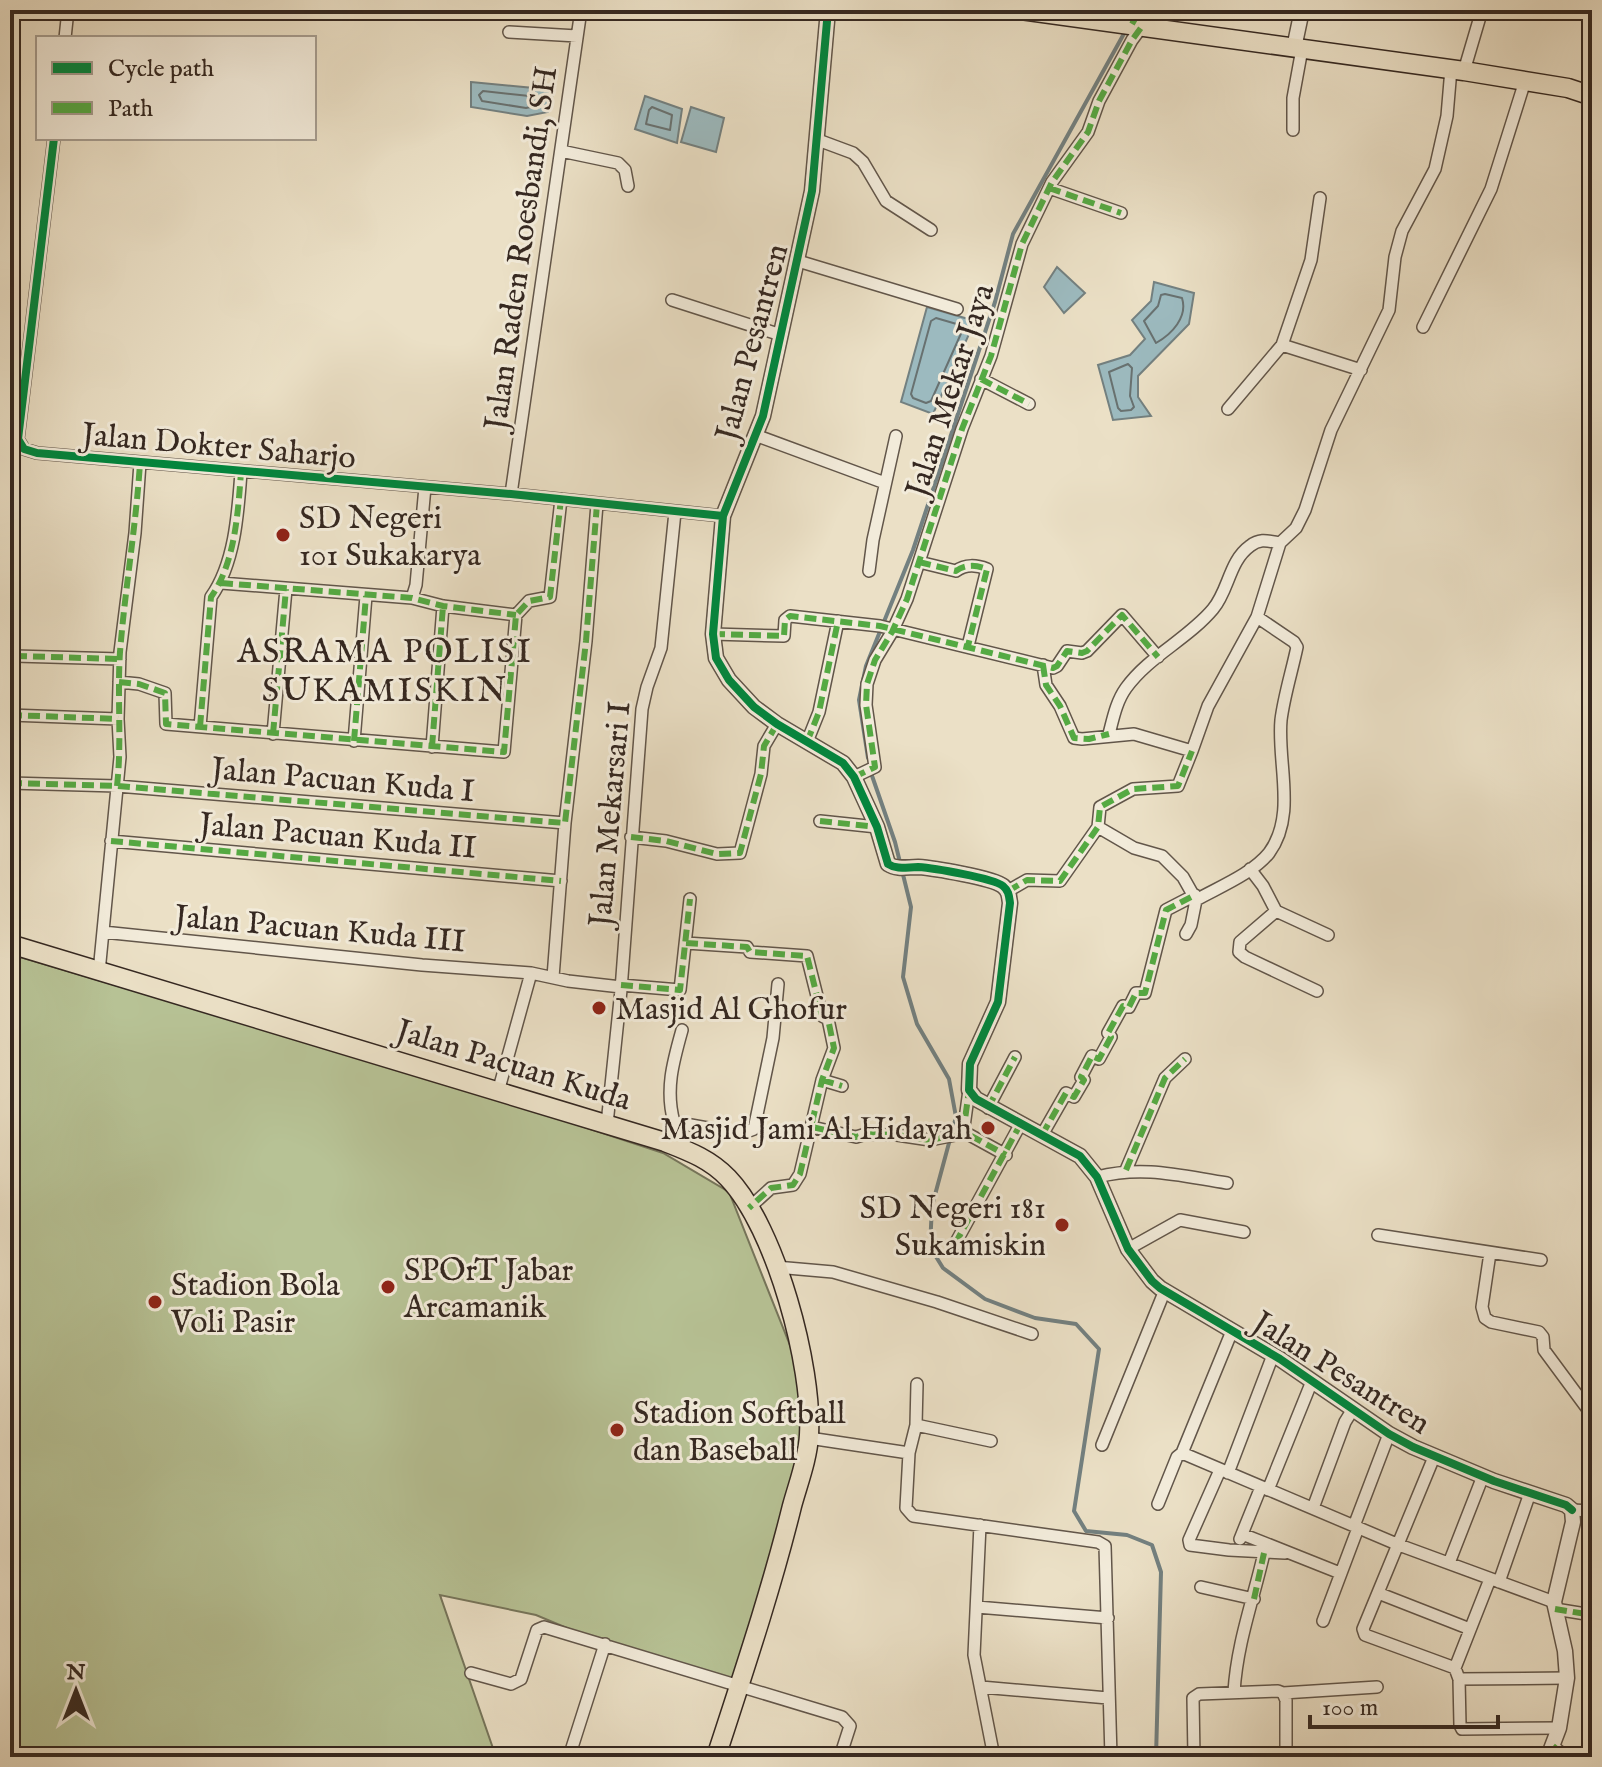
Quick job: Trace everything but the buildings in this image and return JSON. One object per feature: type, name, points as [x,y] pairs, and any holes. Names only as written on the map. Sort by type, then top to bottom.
[{"type":"main road","points":[[1021,10],[1129,20],[1568,88],[1592,96]]},
{"type":"main road","name":"Jalan Pacuan Kuda","points":[[10,944],[498,1092],[607,1119],[701,1156],[729,1178],[749,1208],[776,1267],[799,1345],[806,1383],[809,1438],[786,1531],[716,1757]]},
{"type":"street","points":[[65,36],[68,10]]},
{"type":"street","name":"Jalan Raden Roesbandi, SH","points":[[511,494],[581,10]]},
{"type":"street","name":"Jalan Pesantren","points":[[828,10],[812,191],[798,261],[763,416],[723,516],[713,634],[716,658],[729,680],[754,707],[807,742],[864,772],[888,864],[894,868],[919,867],[1001,884],[1008,891]]},
{"type":"street","points":[[1293,130],[1302,10]]},
{"type":"street","points":[[960,1134],[969,1090],[970,1064],[998,1002],[1009,917],[1008,891],[1027,880],[1060,881],[1098,827],[1100,807],[1120,794],[1133,789],[1178,786],[1208,706],[1257,617],[1280,543],[1296,528],[1305,510],[1331,430],[1389,310],[1395,257],[1402,231],[1435,169],[1458,70],[1482,10]]},
{"type":"street","name":"Jalan Mekar Jaya","points":[[864,772],[875,767],[866,705],[867,684],[875,660],[919,562],[962,429],[991,356],[1022,244],[1049,188],[1088,132],[1099,101],[1132,40],[1129,20]]},
{"type":"street","points":[[509,32],[577,36]]},
{"type":"street","points":[[1423,327],[1491,189],[1525,81]]},
{"type":"street","name":"Jalan Dokter Saharjo","points":[[54,140],[18,439],[24,449],[37,453],[140,463],[511,494],[723,516]]},
{"type":"street","points":[[818,140],[853,153],[863,162],[886,201],[931,230]]},
{"type":"street","points":[[561,151],[618,163],[625,170],[628,186]]},
{"type":"street","points":[[1049,188],[1121,213]]},
{"type":"street","points":[[1228,409],[1282,345],[1311,260],[1320,198]]},
{"type":"street","points":[[798,261],[957,309]]},
{"type":"street","points":[[672,300],[781,335]]},
{"type":"street","points":[[1282,345],[1361,370]]},
{"type":"street","points":[[981,379],[1029,404]]},
{"type":"street","points":[[755,435],[885,483]]},
{"type":"street","points":[[869,571],[896,436]]},
{"type":"street","points":[[99,972],[120,757],[120,659],[140,463]]},
{"type":"street","points":[[200,727],[211,597],[221,583],[230,557],[241,472]]},
{"type":"street","points":[[412,598],[416,585],[425,487]]},
{"type":"street","points":[[119,682],[139,684],[165,693],[166,724],[504,752],[516,615],[529,601],[550,597],[561,499]]},
{"type":"street","points":[[553,977],[597,504]]},
{"type":"street","name":"Jalan Mekarsari I","points":[[607,1119],[621,986],[642,709],[661,648],[675,512]]},
{"type":"street","points":[[1109,734],[1114,711],[1125,689],[1158,657],[1194,630],[1216,605],[1239,556],[1261,540],[1280,543]]},
{"type":"street","points":[[919,562],[956,571],[970,566],[987,569],[968,646]]},
{"type":"street","points":[[221,583],[412,598],[443,606],[516,615]]},
{"type":"street","points":[[273,734],[286,589]]},
{"type":"street","points":[[354,741],[366,596]]},
{"type":"street","points":[[432,747],[443,606]]},
{"type":"street","points":[[713,634],[784,636],[785,620],[790,616],[888,627],[1055,668],[1067,651],[1087,651],[1122,615],[1158,657]]},
{"type":"street","points":[[1042,1135],[1066,1093],[1074,1097],[1092,1056],[1099,1059],[1111,1037],[1108,1033],[1123,1006],[1129,1007],[1136,993],[1145,993],[1166,910],[1250,869],[1268,854],[1281,831],[1284,803],[1281,721],[1297,647],[1257,617]]},
{"type":"street","points":[[807,742],[819,712],[838,621]]},
{"type":"street","points":[[15,656],[120,659]]},
{"type":"street","points":[[1043,665],[1046,685],[1060,706],[1074,738],[1134,734],[1192,751]]},
{"type":"street","points":[[10,715],[118,719]]},
{"type":"street","points":[[631,837],[666,841],[717,854],[740,853],[761,774],[764,746],[777,724]]},
{"type":"street","name":"Jalan Pacuan Kuda I","points":[[10,783],[117,786],[565,823]]},
{"type":"street","points":[[820,821],[877,827]]},
{"type":"street","points":[[1098,827],[1134,848],[1162,856],[1183,877],[1196,897],[1194,918],[1186,934]]},
{"type":"street","name":"Jalan Pacuan Kuda II","points":[[111,841],[561,881]]},
{"type":"street","points":[[1250,869],[1276,911],[1328,935]]},
{"type":"street","points":[[690,899],[686,943],[747,947],[750,952],[807,956],[812,985],[822,1016],[828,1019],[834,1044],[798,1180],[793,1185],[771,1188],[749,1208]]},
{"type":"street","points":[[1276,911],[1240,942],[1239,952],[1317,991]]},
{"type":"street","name":"Jalan Pacuan Kuda III","points":[[103,932],[680,990],[686,943]]},
{"type":"street","points":[[498,1092],[531,973]]},
{"type":"street","points":[[674,1122],[741,1134],[754,1129],[773,1038],[778,984]]},
{"type":"street","points":[[665,1142],[674,1122],[668,1102],[682,1030]]},
{"type":"street","points":[[988,1108],[1015,1057]]},
{"type":"street","points":[[1126,1170],[1165,1078],[1185,1059]]},
{"type":"street","points":[[822,1080],[842,1086]]},
{"type":"street","name":"Jalan Pesantren","points":[[969,1090],[988,1108],[1080,1156],[1097,1177],[1128,1249],[1152,1281],[1230,1335],[1273,1355],[1389,1434],[1434,1457],[1566,1505],[1572,1510]]},
{"type":"street","points":[[955,1244],[1020,1125]]},
{"type":"street","points":[[812,1127],[856,1137],[866,1134],[897,1135],[930,1140],[960,1134],[1006,1155]]},
{"type":"street","points":[[1097,1177],[1126,1170],[1227,1183]]},
{"type":"street","points":[[1128,1249],[1180,1220],[1244,1232]]},
{"type":"street","points":[[1378,1235],[1541,1260]]},
{"type":"street","points":[[1490,1253],[1482,1307],[1485,1318],[1539,1332],[1543,1337],[1544,1350],[1592,1415]]},
{"type":"street","points":[[776,1267],[833,1272],[1032,1334]]},
{"type":"street","points":[[1102,1445],[1165,1290]]},
{"type":"street","points":[[1158,1504],[1230,1335]]},
{"type":"street","points":[[1273,1355],[1224,1471],[1189,1543],[1236,1551],[1285,1553]]},
{"type":"street","points":[[1236,1551],[1312,1381]]},
{"type":"street","points":[[917,1384],[916,1425],[909,1453],[908,1512],[913,1516],[1098,1542],[1105,1546],[1111,1757]]},
{"type":"street","points":[[1313,1508],[1345,1422],[1353,1409]]},
{"type":"street","points":[[916,1425],[991,1441]]},
{"type":"street","points":[[1323,1621],[1389,1434]]},
{"type":"street","points":[[809,1438],[909,1453]]},
{"type":"street","points":[[1182,1453],[1399,1545],[1554,1606],[1592,1615]]},
{"type":"street","points":[[1434,1457],[1363,1629],[1365,1635],[1457,1673],[1567,1678]]},
{"type":"street","points":[[1449,1563],[1483,1476]]},
{"type":"street","points":[[1530,1493],[1495,1581],[1470,1629],[1457,1673],[1460,1725],[1462,1729],[1559,1728]]},
{"type":"street","points":[[1566,1757],[1550,1751],[1559,1728],[1567,1678],[1565,1651],[1554,1606],[1573,1522],[1572,1510],[1592,1511]]},
{"type":"street","points":[[980,1525],[974,1655],[994,1757]]},
{"type":"street","points":[[1242,1534],[1340,1573]]},
{"type":"street","points":[[1234,1692],[1242,1631],[1254,1599],[1264,1553]]},
{"type":"street","points":[[1201,1587],[1254,1599]]},
{"type":"street","points":[[1378,1593],[1470,1629]]},
{"type":"street","points":[[977,1607],[1108,1618]]},
{"type":"street","points":[[471,1673],[516,1683],[521,1679],[537,1630],[544,1627],[847,1720],[850,1726],[840,1757]]},
{"type":"street","points":[[569,1757],[605,1644]]},
{"type":"street","points":[[981,1687],[1108,1698]]},
{"type":"street","points":[[1194,1757],[1193,1698],[1199,1694],[1377,1687]]},
{"type":"street","points":[[1283,1693],[1286,1700],[1286,1757]]},
{"type":"green space","name":"SPOrT Jabar Arcamanik","points":[[10,954],[496,1098],[663,1153],[729,1192],[805,1383],[806,1437],[734,1681],[605,1644],[536,1615],[440,1595],[496,1757],[10,1757]]},
{"type":"water","points":[[471,82],[554,90],[548,112],[527,116],[471,107]]},
{"type":"water","points":[[645,96],[682,109],[677,143],[635,129]]},
{"type":"water","points":[[691,107],[724,118],[716,152],[681,142]]},
{"type":"water","points":[[1057,267],[1085,293],[1064,313],[1044,287]]},
{"type":"water","points":[[1154,282],[1194,293],[1189,324],[1138,376],[1138,397],[1151,416],[1113,420],[1098,365],[1130,355],[1145,339],[1132,320],[1151,301]]},
{"type":"water","points":[[927,307],[975,321],[933,414],[901,402]]},
{"type":"waterway","points":[[868,758],[859,700],[866,666],[913,550],[995,302],[1013,234],[1126,30]]},
{"type":"waterway","points":[[870,770],[895,842],[911,907],[903,977],[917,1024],[949,1079],[956,1117],[932,1206],[930,1247],[943,1268],[985,1299],[1035,1318],[1076,1324],[1099,1349],[1074,1511],[1086,1531],[1127,1535],[1152,1545],[1161,1572],[1156,1757]]},
{"type":"marked path","points":[[1132,24],[1140,10]]},
{"type":"marked path","points":[[854,777],[875,767],[866,705],[867,684],[875,660],[907,599],[962,429],[991,356],[1022,244],[1052,182],[1088,132],[1099,101],[1143,25]]},
{"type":"marked path","points":[[1049,188],[1121,213]]},
{"type":"marked path","points":[[981,379],[1029,404]]},
{"type":"marked path","points":[[117,786],[120,652],[140,463]]},
{"type":"marked path","points":[[200,727],[211,597],[230,553],[237,521],[241,472]]},
{"type":"marked path","points":[[119,682],[139,684],[165,693],[166,724],[504,752],[516,615],[529,601],[550,597],[561,499]]},
{"type":"marked path","points":[[10,783],[117,786],[565,823],[586,641],[597,504]]},
{"type":"marked path","points":[[919,562],[956,571],[971,566],[987,569],[968,646]]},
{"type":"marked path","points":[[221,583],[412,598],[443,606],[516,615]]},
{"type":"marked path","points":[[273,734],[286,589]]},
{"type":"marked path","points":[[354,741],[366,596]]},
{"type":"marked path","points":[[432,747],[443,606]]},
{"type":"marked path","points":[[713,634],[784,636],[785,620],[790,616],[880,626],[1053,668],[1067,651],[1087,651],[1122,615],[1158,657]]},
{"type":"marked path","points":[[807,742],[819,712],[838,621]]},
{"type":"marked path","points":[[15,656],[120,659]]},
{"type":"marked path","points":[[1043,665],[1046,685],[1060,706],[1074,738],[1089,739],[1109,734]]},
{"type":"marked path","points":[[10,715],[118,719]]},
{"type":"marked path","points":[[631,837],[666,841],[717,854],[740,853],[761,774],[764,746],[777,724]]},
{"type":"marked path","points":[[1008,891],[1027,880],[1060,881],[1098,827],[1100,807],[1133,789],[1178,786],[1192,751]]},
{"type":"marked path","points":[[820,821],[877,827]]},
{"type":"marked path","points":[[111,841],[561,881]]},
{"type":"marked path","points":[[1042,1135],[1066,1093],[1074,1097],[1092,1056],[1099,1059],[1111,1037],[1108,1033],[1123,1006],[1129,1007],[1136,993],[1145,993],[1166,910],[1195,895]]},
{"type":"marked path","points":[[621,985],[680,990],[690,899]]},
{"type":"marked path","points":[[686,943],[747,947],[750,952],[807,956],[822,1016],[828,1019],[834,1048],[822,1080],[800,1174],[793,1185],[771,1188],[749,1208]]},
{"type":"marked path","points":[[988,1108],[1015,1057]]},
{"type":"marked path","points":[[1126,1170],[1165,1078],[1185,1059]]},
{"type":"marked path","points":[[822,1080],[842,1086]]},
{"type":"marked path","points":[[963,1134],[969,1090]]},
{"type":"marked path","points":[[955,1244],[1020,1125]]},
{"type":"marked path","points":[[812,1127],[856,1137],[866,1134],[897,1135],[930,1140],[966,1133],[1006,1155]]},
{"type":"marked path","points":[[1254,1599],[1264,1553]]},
{"type":"marked path","points":[[1555,1609],[1592,1615]]},
{"type":"marked path","points":[[1553,1746],[1566,1757]]},
{"type":"cycle path","points":[[828,10],[812,191],[763,416],[723,516],[713,634],[716,658],[729,680],[754,707],[843,763],[854,777],[877,827],[888,864],[976,877],[997,883],[1006,890],[1010,903],[998,1002],[970,1064],[969,1090],[976,1099],[1080,1156],[1097,1177],[1128,1249],[1152,1281],[1280,1359],[1389,1434],[1494,1481],[1566,1505],[1572,1510]]},
{"type":"cycle path","points":[[54,140],[18,439],[24,449],[37,453],[511,494],[723,516]]},
{"type":"place","name":"SD Negeri 101 Sukakarya","points":[[283,535]]},
{"type":"place","name":"Masjid Al Ghofur","points":[[599,1008]]},
{"type":"place","name":"Masjid Jami Al Hidayah","points":[[988,1128]]},
{"type":"place","name":"SD Negeri 181 Sukamiskin","points":[[1062,1225]]},
{"type":"place","name":"SPOrT Jabar Arcamanik","points":[[388,1287]]},
{"type":"place","name":"Stadion Bola Voli Pasir","points":[[155,1302]]},
{"type":"place","name":"Stadion Softball dan Baseball","points":[[617,1430]]},
{"type":"district","name":"ASRAMA POLISI SUKAMISKIN","points":[[385,670]]}]
